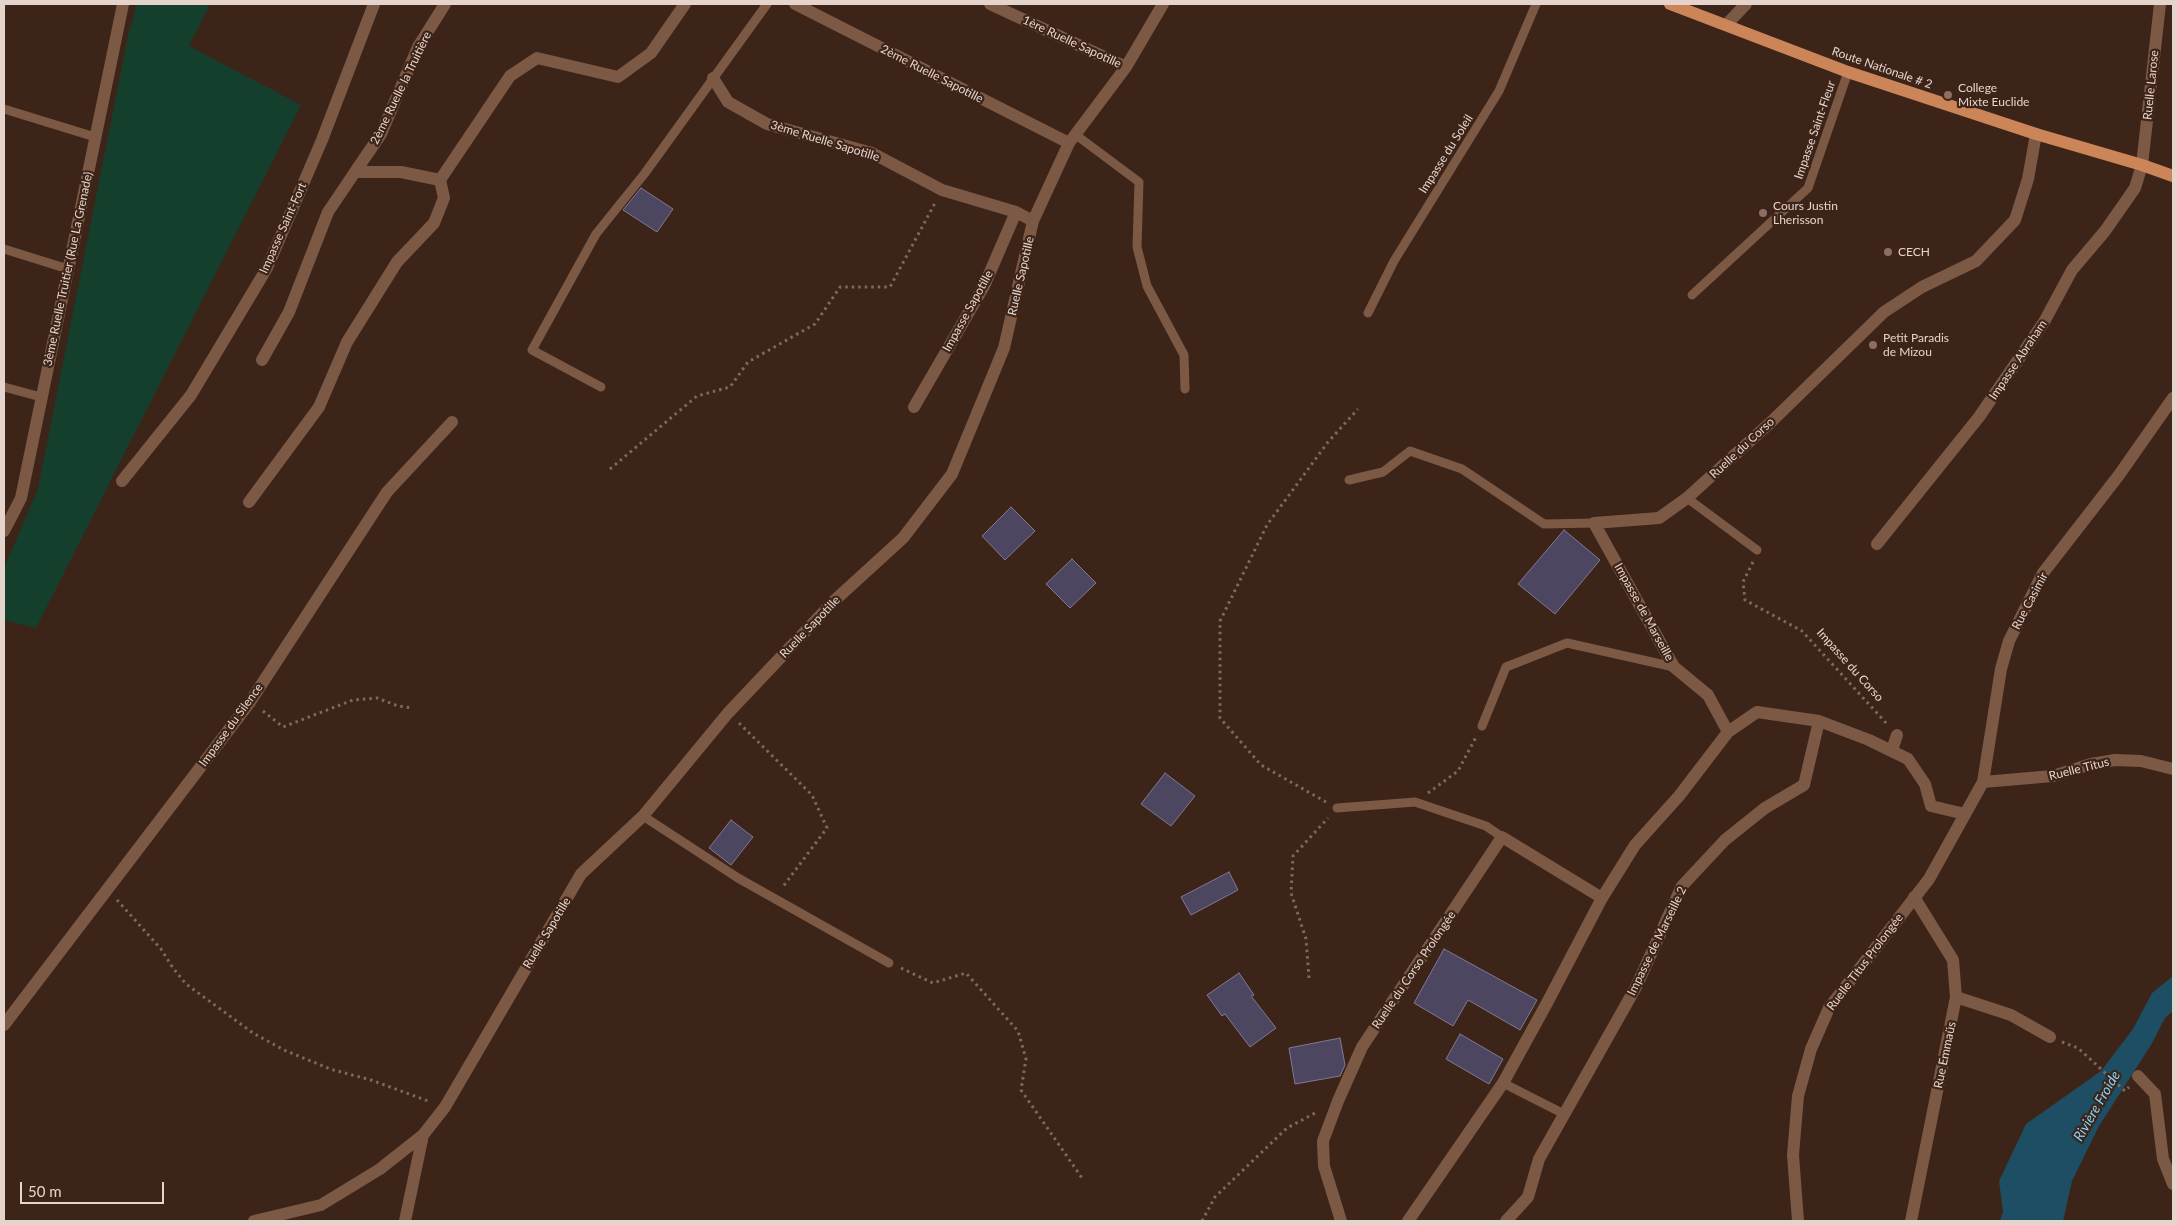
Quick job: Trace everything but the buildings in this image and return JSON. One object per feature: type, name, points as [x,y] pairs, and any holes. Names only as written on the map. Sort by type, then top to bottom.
[{"type":"main road","name":"Route Nationale # 2","points":[[1670,4],[1848,72],[2036,134],[2173,176]]},
{"type":"street","name":"3ème Ruelle Truitier (Rue La Grenade)","points":[[4,531],[21,498],[123,4]]},
{"type":"street","name":"Impasse Saint-Fort","points":[[122,481],[191,395],[267,268],[322,140],[374,4]]},
{"type":"street","name":"2ème Ruelle la Truitière","points":[[262,360],[289,312],[328,212],[381,134],[418,47],[445,4]]},
{"type":"street","points":[[249,502],[319,407],[347,342],[397,262],[434,223],[444,198],[440,180],[510,76],[537,58],[618,77],[651,53],[685,4]]},
{"type":"street","name":"2ème Ruelle Sapotille","points":[[795,4],[1072,139]]},
{"type":"street","name":"1ère Ruelle Sapotille","points":[[990,4],[1126,67]]},
{"type":"street","name":"Ruelle Sapotille","points":[[405,1221],[423,1135],[445,1107],[581,874],[643,816],[728,713],[835,600],[904,538],[952,474],[1004,348],[1033,221],[1072,139],[1126,67],[1163,4]]},
{"type":"street","points":[[1726,25],[1746,4]]},
{"type":"street","name":"Ruelle Larose","points":[[2142,165],[2160,4]]},
{"type":"street","name":"3ème Ruelle Sapotille","points":[[714,78],[728,102],[767,124],[872,153],[942,190],[1016,212],[1033,221]]},
{"type":"street","name":"Ruelle du Corso","points":[[1594,523],[1659,518],[1687,498],[1771,422],[1884,312],[1922,286],[1976,261],[2015,220],[2028,179],[2036,134]]},
{"type":"street","name":"Impasse Abraham","points":[[1877,544],[1979,417],[2044,322],[2072,270],[2105,231],[2135,188],[2142,165]]},
{"type":"street","points":[[355,172],[401,172],[440,180]]},
{"type":"street","name":"Impasse Sapotille","points":[[914,407],[984,286],[1016,212]]},
{"type":"street","name":"Rue Casimir","points":[[1983,782],[2001,669],[2009,641],[2043,573],[2119,475],[2173,398]]},
{"type":"street","name":"Impasse du Silence","points":[[4,1025],[250,702],[387,492],[452,422]]},
{"type":"street","name":"Impasse de Marseille","points":[[1594,523],[1674,667],[1708,695],[1728,732]]},
{"type":"street","points":[[1408,1221],[1502,1083],[1547,1004],[1602,898],[1634,845],[1679,796],[1728,732],[1757,712],[1819,721],[1892,750],[1908,760],[1925,784],[1931,806],[1965,814]]},
{"type":"street","name":"Impasse de Marseille 2","points":[[1506,1221],[1528,1197],[1538,1159],[1636,987],[1682,886],[1725,840],[1765,808],[1804,785],[1819,721]]},
{"type":"street","points":[[1892,750],[1897,735]]},
{"type":"street","name":"Ruelle Titus","points":[[1983,782],[2024,780],[2052,776],[2091,764],[2115,760],[2141,761],[2173,769]]},
{"type":"street","name":"Ruelle Titus Prolongée","points":[[1798,1221],[1793,1155],[1798,1096],[1812,1049],[1829,1008],[1929,879],[1983,782]]},
{"type":"street","points":[[1502,837],[1602,898]]},
{"type":"street","name":"Ruelle du Corso Prolongée","points":[[1341,1221],[1324,1166],[1323,1141],[1338,1101],[1362,1047],[1502,837]]},
{"type":"street","name":"Rue Emmaüs","points":[[1911,1221],[1956,997],[1953,960],[1914,897]]},
{"type":"street","points":[[1956,997],[2011,1016],[2050,1037]]},
{"type":"street","points":[[2138,1076],[2155,1094],[2163,1159],[2173,1184]]},
{"type":"street","points":[[254,1221],[321,1205],[380,1169],[423,1135]]},
{"type":"lane","points":[[601,387],[532,350],[596,234],[645,173],[767,4]]},
{"type":"lane","name":"Impasse du Soleil","points":[[1368,313],[1394,261],[1499,92],[1536,4]]},
{"type":"lane","name":"Impasse Saint-Fleur","points":[[1692,295],[1808,188],[1848,72]]},
{"type":"lane","points":[[4,109],[95,137]]},
{"type":"lane","points":[[1072,139],[1139,182],[1137,247],[1147,286],[1184,355],[1185,390]]},
{"type":"lane","points":[[4,249],[68,269]]},
{"type":"lane","points":[[4,387],[42,397]]},
{"type":"lane","name":"Ruelle du Corso","points":[[1349,480],[1383,472],[1410,451],[1462,469],[1544,524],[1594,523]]},
{"type":"lane","points":[[1687,498],[1757,550]]},
{"type":"lane","points":[[1482,726],[1506,667],[1567,643],[1674,667]]},
{"type":"lane","points":[[1337,808],[1415,802],[1486,826],[1502,837]]},
{"type":"lane","points":[[643,816],[738,878],[889,963]]},
{"type":"lane","points":[[1502,1083],[1564,1114]]},
{"type":"path","points":[[610,469],[697,396],[730,387],[748,362],[815,324],[840,287],[890,287],[942,190]]},
{"type":"path","points":[[1309,978],[1306,939],[1291,893],[1293,856],[1337,808],[1261,765],[1220,718],[1220,621],[1267,525],[1328,442],[1358,409]]},
{"type":"path","name":"Impasse du Corso","points":[[1757,550],[1743,582],[1745,600],[1802,631],[1897,735]]},
{"type":"path","points":[[250,702],[283,727],[353,700],[376,698],[398,706],[413,708]]},
{"type":"path","points":[[728,713],[812,795],[827,828],[774,898]]},
{"type":"path","points":[[1415,802],[1458,771],[1482,726]]},
{"type":"path","points":[[108,890],[160,948],[186,984],[252,1033],[284,1050],[330,1069],[371,1080],[445,1107]]},
{"type":"path","points":[[889,963],[933,983],[966,973],[1018,1031],[1026,1059],[1021,1090],[1082,1178]]},
{"type":"path","points":[[2050,1037],[2078,1048],[2125,1091]]},
{"type":"path","points":[[1202,1221],[1215,1197],[1286,1128],[1338,1101]]},
{"type":"green space","points":[[137,4],[210,4],[189,46],[301,105],[36,628],[4,620],[4,568],[38,489],[128,36]]},
{"type":"water","name":"Rivière Froide","points":[[2173,976],[2173,1011],[2165,1018],[2151,1045],[2099,1126],[2072,1181],[2063,1221],[2000,1221],[2003,1212],[1999,1181],[2026,1124],[2101,1071],[2133,1029],[2152,993]]},
{"type":"place","name":"College Mixte Euclide","points":[[1948,95]]},
{"type":"place","name":"Cours Justin Lherisson","points":[[1763,213]]},
{"type":"place","name":"CECH","points":[[1888,252]]},
{"type":"place","name":"Petit Paradis de Mizou","points":[[1873,345]]}]
